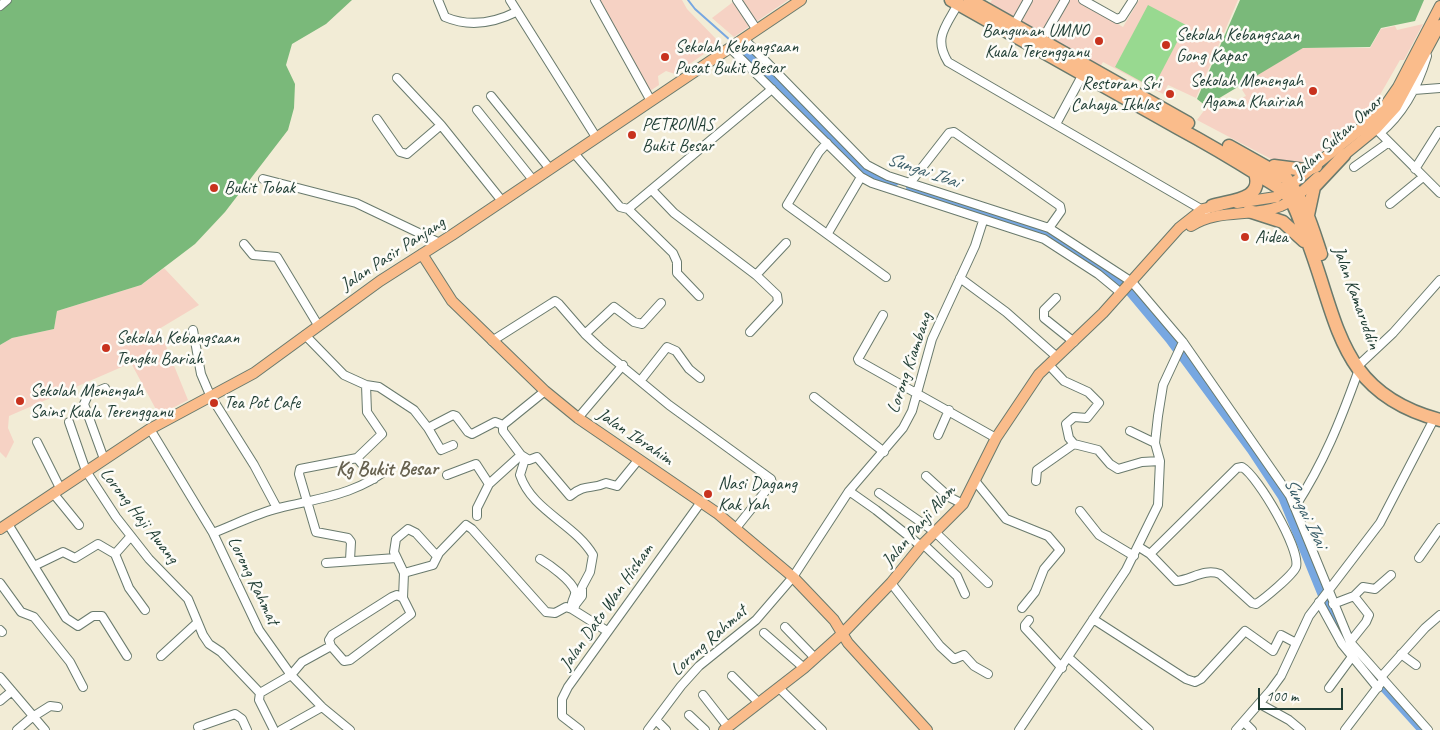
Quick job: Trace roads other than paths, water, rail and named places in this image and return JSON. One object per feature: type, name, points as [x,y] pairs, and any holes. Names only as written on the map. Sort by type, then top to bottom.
[{"type":"highway","points":[[960,1],[1014,25],[1042,40],[1286,178],[1292,193]]},
{"type":"highway","points":[[960,1],[1083,74],[1292,193]]},
{"type":"highway","points":[[1235,150],[1286,170],[1305,170],[1316,166]]},
{"type":"highway","points":[[1308,215],[1314,187],[1344,155]]},
{"type":"highway","points":[[1208,210],[1251,195],[1256,190],[1258,182],[1255,173]]},
{"type":"highway","name":"Jalan Kamaruddin","points":[[1292,193],[1308,215],[1340,316],[1360,367]]},
{"type":"highway","name":"Jalan Kamaruddin","points":[[1292,193],[1344,345],[1377,391],[1408,409],[1438,418]]},
{"type":"highway","points":[[1249,211],[1282,222],[1304,241],[1314,258]]},
{"type":"main road","name":"Jalan Pasir Panjang","points":[[4,527],[150,429],[254,373],[318,325],[422,254],[801,0]]},
{"type":"main road","name":"Jalan Sultan Omar","points":[[1292,193],[1316,166],[1380,112],[1398,87],[1440,6]]},
{"type":"main road","name":"Jalan Sultan Omar","points":[[1292,193],[1378,131],[1396,107],[1440,25]]},
{"type":"main road","points":[[1208,210],[1276,198],[1292,193]]},
{"type":"main road","points":[[1208,210],[1249,211],[1280,206],[1292,193]]},
{"type":"main road","name":"Jalan Panji Alam","points":[[726,728],[804,668],[843,633],[891,584],[922,545],[963,504],[976,482],[996,438],[1028,388],[1122,293],[1179,228],[1208,210]]},
{"type":"main road","name":"Jalan Ibrahim","points":[[422,254],[452,301],[545,391],[578,418],[736,528],[793,577],[834,620],[848,643],[927,730]]},
{"type":"street","points":[[0,6],[7,0]]},
{"type":"street","points":[[438,0],[445,18],[469,23],[500,20],[516,12]]},
{"type":"street","points":[[510,0],[596,137]]},
{"type":"street","points":[[596,0],[651,101]]},
{"type":"street","points":[[736,0],[757,30]]},
{"type":"street","points":[[1014,25],[1028,0]]},
{"type":"street","points":[[1042,40],[1065,0]]},
{"type":"street","points":[[1083,0],[1117,19],[1122,17],[1133,0]]},
{"type":"street","points":[[960,1],[940,37],[943,53],[948,62],[1208,210]]},
{"type":"street","points":[[744,39],[867,165],[888,176],[996,217],[1044,239],[1098,274],[1122,293]]},
{"type":"street","points":[[1431,40],[1414,90],[1401,113],[1378,131],[1440,193]]},
{"type":"street","points":[[730,48],[861,177],[872,183],[982,221],[996,217],[1049,228],[1132,282],[1182,342],[1268,461],[1295,507],[1354,654],[1378,687]]},
{"type":"street","points":[[1422,70],[1424,82],[1431,88]]},
{"type":"street","points":[[1056,124],[1083,74]]},
{"type":"street","points":[[397,78],[441,125],[502,201]]},
{"type":"street","points":[[1414,90],[1440,88]]},
{"type":"street","points":[[628,209],[772,89]]},
{"type":"street","points":[[491,96],[550,169]]},
{"type":"street","points":[[477,110],[533,180]]},
{"type":"street","points":[[377,119],[400,152],[407,154],[441,125]]},
{"type":"street","points":[[910,183],[949,133],[954,132],[1060,206],[1062,211],[1049,228]]},
{"type":"street","points":[[1415,169],[1439,132]]},
{"type":"street","points":[[1354,167],[1388,142]]},
{"type":"street","points":[[827,143],[818,152],[787,204],[886,277]]},
{"type":"street","points":[[574,153],[620,207],[628,209],[672,253],[676,262],[677,273],[699,296]]},
{"type":"street","points":[[828,233],[861,177]]},
{"type":"street","points":[[1390,204],[1424,177]]},
{"type":"street","points":[[263,179],[356,203],[440,243]]},
{"type":"street","points":[[652,190],[674,213],[756,275],[772,289],[779,299],[750,332]]},
{"type":"street","name":"Lorong Kiambang","points":[[793,577],[849,491],[884,452],[912,411],[932,339],[975,246],[982,221]]},
{"type":"street","points":[[756,275],[786,242]]},
{"type":"street","points":[[244,244],[254,255],[274,256],[279,259],[318,325]]},
{"type":"street","points":[[960,278],[1006,312],[1057,357]]},
{"type":"street","points":[[1295,507],[1319,470],[1332,443],[1360,367],[1440,280]]},
{"type":"street","points":[[1056,298],[1044,310],[1044,318],[1074,342]]},
{"type":"street","points":[[492,341],[555,301],[585,334],[669,404],[772,481],[736,528]]},
{"type":"street","points":[[585,334],[614,306],[634,322],[642,324],[661,303]]},
{"type":"street","points":[[883,315],[858,359],[996,438]]},
{"type":"street","points":[[193,330],[201,374],[210,396],[254,465],[277,508]]},
{"type":"street","points":[[305,335],[344,375],[366,385],[379,387],[418,414],[441,450],[453,445]]},
{"type":"street","points":[[1020,730],[1134,556],[1158,505],[1160,461],[1155,443],[1163,385],[1182,342]]},
{"type":"street","points":[[641,380],[667,347],[672,347],[679,353],[682,361],[700,378]]},
{"type":"street","points":[[578,418],[623,365]]},
{"type":"street","points":[[1049,365],[1064,381],[1088,392],[1099,404],[1087,418],[1074,417],[1066,424],[1068,438],[1074,444],[1098,450],[1118,469],[1142,462],[1160,461]]},
{"type":"street","points":[[350,560],[351,542],[348,538],[316,532],[299,474],[300,469],[357,458],[382,434],[367,412],[366,385]]},
{"type":"street","points":[[104,459],[84,404],[88,395],[105,388]]},
{"type":"street","points":[[503,425],[545,391]]},
{"type":"street","points":[[814,398],[884,452]]},
{"type":"street","points":[[938,435],[949,410]]},
{"type":"street","points":[[428,428],[452,415],[456,416],[468,432],[472,434],[495,422],[503,425]]},
{"type":"street","points":[[1236,730],[1260,704],[1281,676],[1291,640],[1380,524],[1438,418]]},
{"type":"street","name":"Lorong Haji Awang","points":[[69,422],[86,471],[131,536],[149,559],[188,598],[197,623],[209,644],[221,652],[260,694]]},
{"type":"street","points":[[503,425],[504,431],[523,457],[520,475],[528,489],[554,518],[566,524],[593,555],[590,572],[582,586],[582,596],[573,608]]},
{"type":"street","name":"Lorong Rahmat","points":[[150,429],[213,533],[259,630],[291,675],[322,707],[350,730]]},
{"type":"street","points":[[1130,431],[1155,443]]},
{"type":"street","points":[[37,442],[57,490],[79,525]]},
{"type":"street","points":[[1036,481],[1037,470],[1074,444]]},
{"type":"street","points":[[477,516],[477,508],[489,484],[523,457],[537,457],[540,459],[570,496],[579,488],[588,485],[599,487],[606,483],[615,487],[639,459]]},
{"type":"street","points":[[357,458],[374,479]]},
{"type":"street","points":[[447,475],[476,464],[489,484]]},
{"type":"street","points":[[213,533],[277,508],[307,503],[362,487],[390,466]]},
{"type":"street","points":[[1139,547],[1150,554],[1176,581],[1205,572],[1214,572],[1252,603],[1256,604],[1293,572],[1296,562],[1274,506],[1242,467],[1238,468],[1150,554]]},
{"type":"street","points":[[926,476],[949,497],[963,504]]},
{"type":"street","points":[[976,482],[1004,518],[1048,536],[1060,550],[1044,569],[1035,592],[1022,608]]},
{"type":"street","points":[[849,491],[922,545],[957,576],[965,594]]},
{"type":"street","points":[[879,493],[935,532],[988,583]]},
{"type":"street","name":"Jalan Dato Wan Hisham","points":[[580,730],[562,716],[562,699],[607,631],[701,502]]},
{"type":"street","points":[[1080,512],[1099,534],[1134,556]]},
{"type":"street","points":[[404,573],[433,565],[438,553],[466,525],[472,528],[546,612],[555,613],[566,607],[573,608],[607,631]]},
{"type":"street","points":[[4,527],[34,566],[70,622],[78,626],[93,616],[102,616],[127,656]]},
{"type":"street","points":[[403,598],[397,595],[392,596],[332,635],[329,640],[331,646],[344,661],[350,660],[411,614],[403,598],[404,573],[394,552],[396,539],[408,528],[416,533],[431,551],[438,553]]},
{"type":"street","points":[[1419,558],[1440,528]]},
{"type":"street","points":[[115,554],[131,536]]},
{"type":"street","points":[[34,566],[63,552],[75,558],[98,544],[115,554],[129,588],[145,610]]},
{"type":"street","points":[[326,563],[396,558]]},
{"type":"street","points":[[540,559],[552,566],[573,588],[575,594],[572,603],[573,608]]},
{"type":"street","points":[[1333,604],[1354,596],[1363,587],[1375,589],[1391,575]]},
{"type":"street","name":"Lorong Rahmat","points":[[648,730],[691,675],[756,620],[793,577]]},
{"type":"street","points":[[0,583],[19,610],[34,617],[70,662],[83,687]]},
{"type":"street","points":[[891,584],[940,646],[954,659],[964,656],[974,666],[988,674]]},
{"type":"street","points":[[1350,642],[1366,622],[1369,615],[1354,596]]},
{"type":"street","points":[[1320,601],[1342,644],[1383,679],[1428,730]]},
{"type":"street","points":[[1345,730],[1401,654],[1440,615]]},
{"type":"street","points":[[1093,619],[1186,679],[1195,682],[1201,679],[1245,631],[1273,651],[1281,634],[1291,640]]},
{"type":"street","points":[[1029,620],[1025,628],[1062,668]]},
{"type":"street","points":[[161,656],[197,623]]},
{"type":"street","points":[[785,627],[815,658]]},
{"type":"street","points":[[764,633],[804,668]]},
{"type":"street","points":[[274,730],[259,700],[260,694],[291,675],[302,662],[331,646]]},
{"type":"street","points":[[1329,688],[1354,654]]},
{"type":"street","points":[[1401,654],[1416,665]]},
{"type":"street","points":[[1068,658],[1149,730]]},
{"type":"street","points":[[732,676],[759,703]]},
{"type":"street","points":[[0,677],[45,730]]},
{"type":"street","points":[[779,688],[822,730]]},
{"type":"street","points":[[0,701],[12,691]]},
{"type":"street","points":[[702,695],[726,728]]},
{"type":"street","points":[[1260,704],[1301,730]]},
{"type":"street","points":[[17,730],[34,716],[52,705],[58,707]]},
{"type":"street","points":[[281,730],[322,707]]},
{"type":"street","points":[[198,726],[235,714],[242,718],[247,730]]},
{"type":"street","points":[[689,715],[705,730]]},
{"type":"street","points":[[656,720],[666,730]]},
{"type":"street","points":[[1244,722],[1252,730]]},
{"type":"waterway","points":[[688,0],[695,9],[730,40]]},
{"type":"waterway","name":"Sungai Ibai","points":[[740,48],[861,166],[874,174],[895,181]]},
{"type":"waterway","name":"Sungai Ibai","points":[[911,187],[1050,234],[1123,285]]},
{"type":"waterway","name":"Sungai Ibai","points":[[1129,290],[1170,339],[1252,450],[1283,497],[1338,632]]},
{"type":"waterway","name":"Sungai Ibai","points":[[1354,654],[1423,730]]},
{"type":"place","name":"Bangunan UMNO Kuala Terengganu","points":[[1099,41]]},
{"type":"place","name":"Sekolah Kebangsaan Gong Kapas","points":[[1166,45]]},
{"type":"place","name":"Sekolah Kebangsaan Pusat Bukit Besar","points":[[665,57]]},
{"type":"place","name":"Sekolah Menengah Agama Khairiah","points":[[1313,91]]},
{"type":"place","name":"Restoran Sri Cahaya Ikhlas","points":[[1170,94]]},
{"type":"place","name":"PETRONAS Bukit Besar","points":[[632,135]]},
{"type":"place","name":"Bukit Tobak","points":[[214,188]]},
{"type":"place","name":"Aidea","points":[[1245,237]]},
{"type":"place","name":"Sekolah Kebangsaan Tengku Bariah","points":[[106,348]]},
{"type":"place","name":"Sekolah Menengah Sains Kuala Terengganu","points":[[20,401]]},
{"type":"place","name":"Tea Pot Cafe","points":[[214,403]]},
{"type":"place","name":"Nasi Dagang Kak Yah","points":[[708,494]]},
{"type":"district","name":"Kg Bukit Besar","points":[[387,470]]}]
